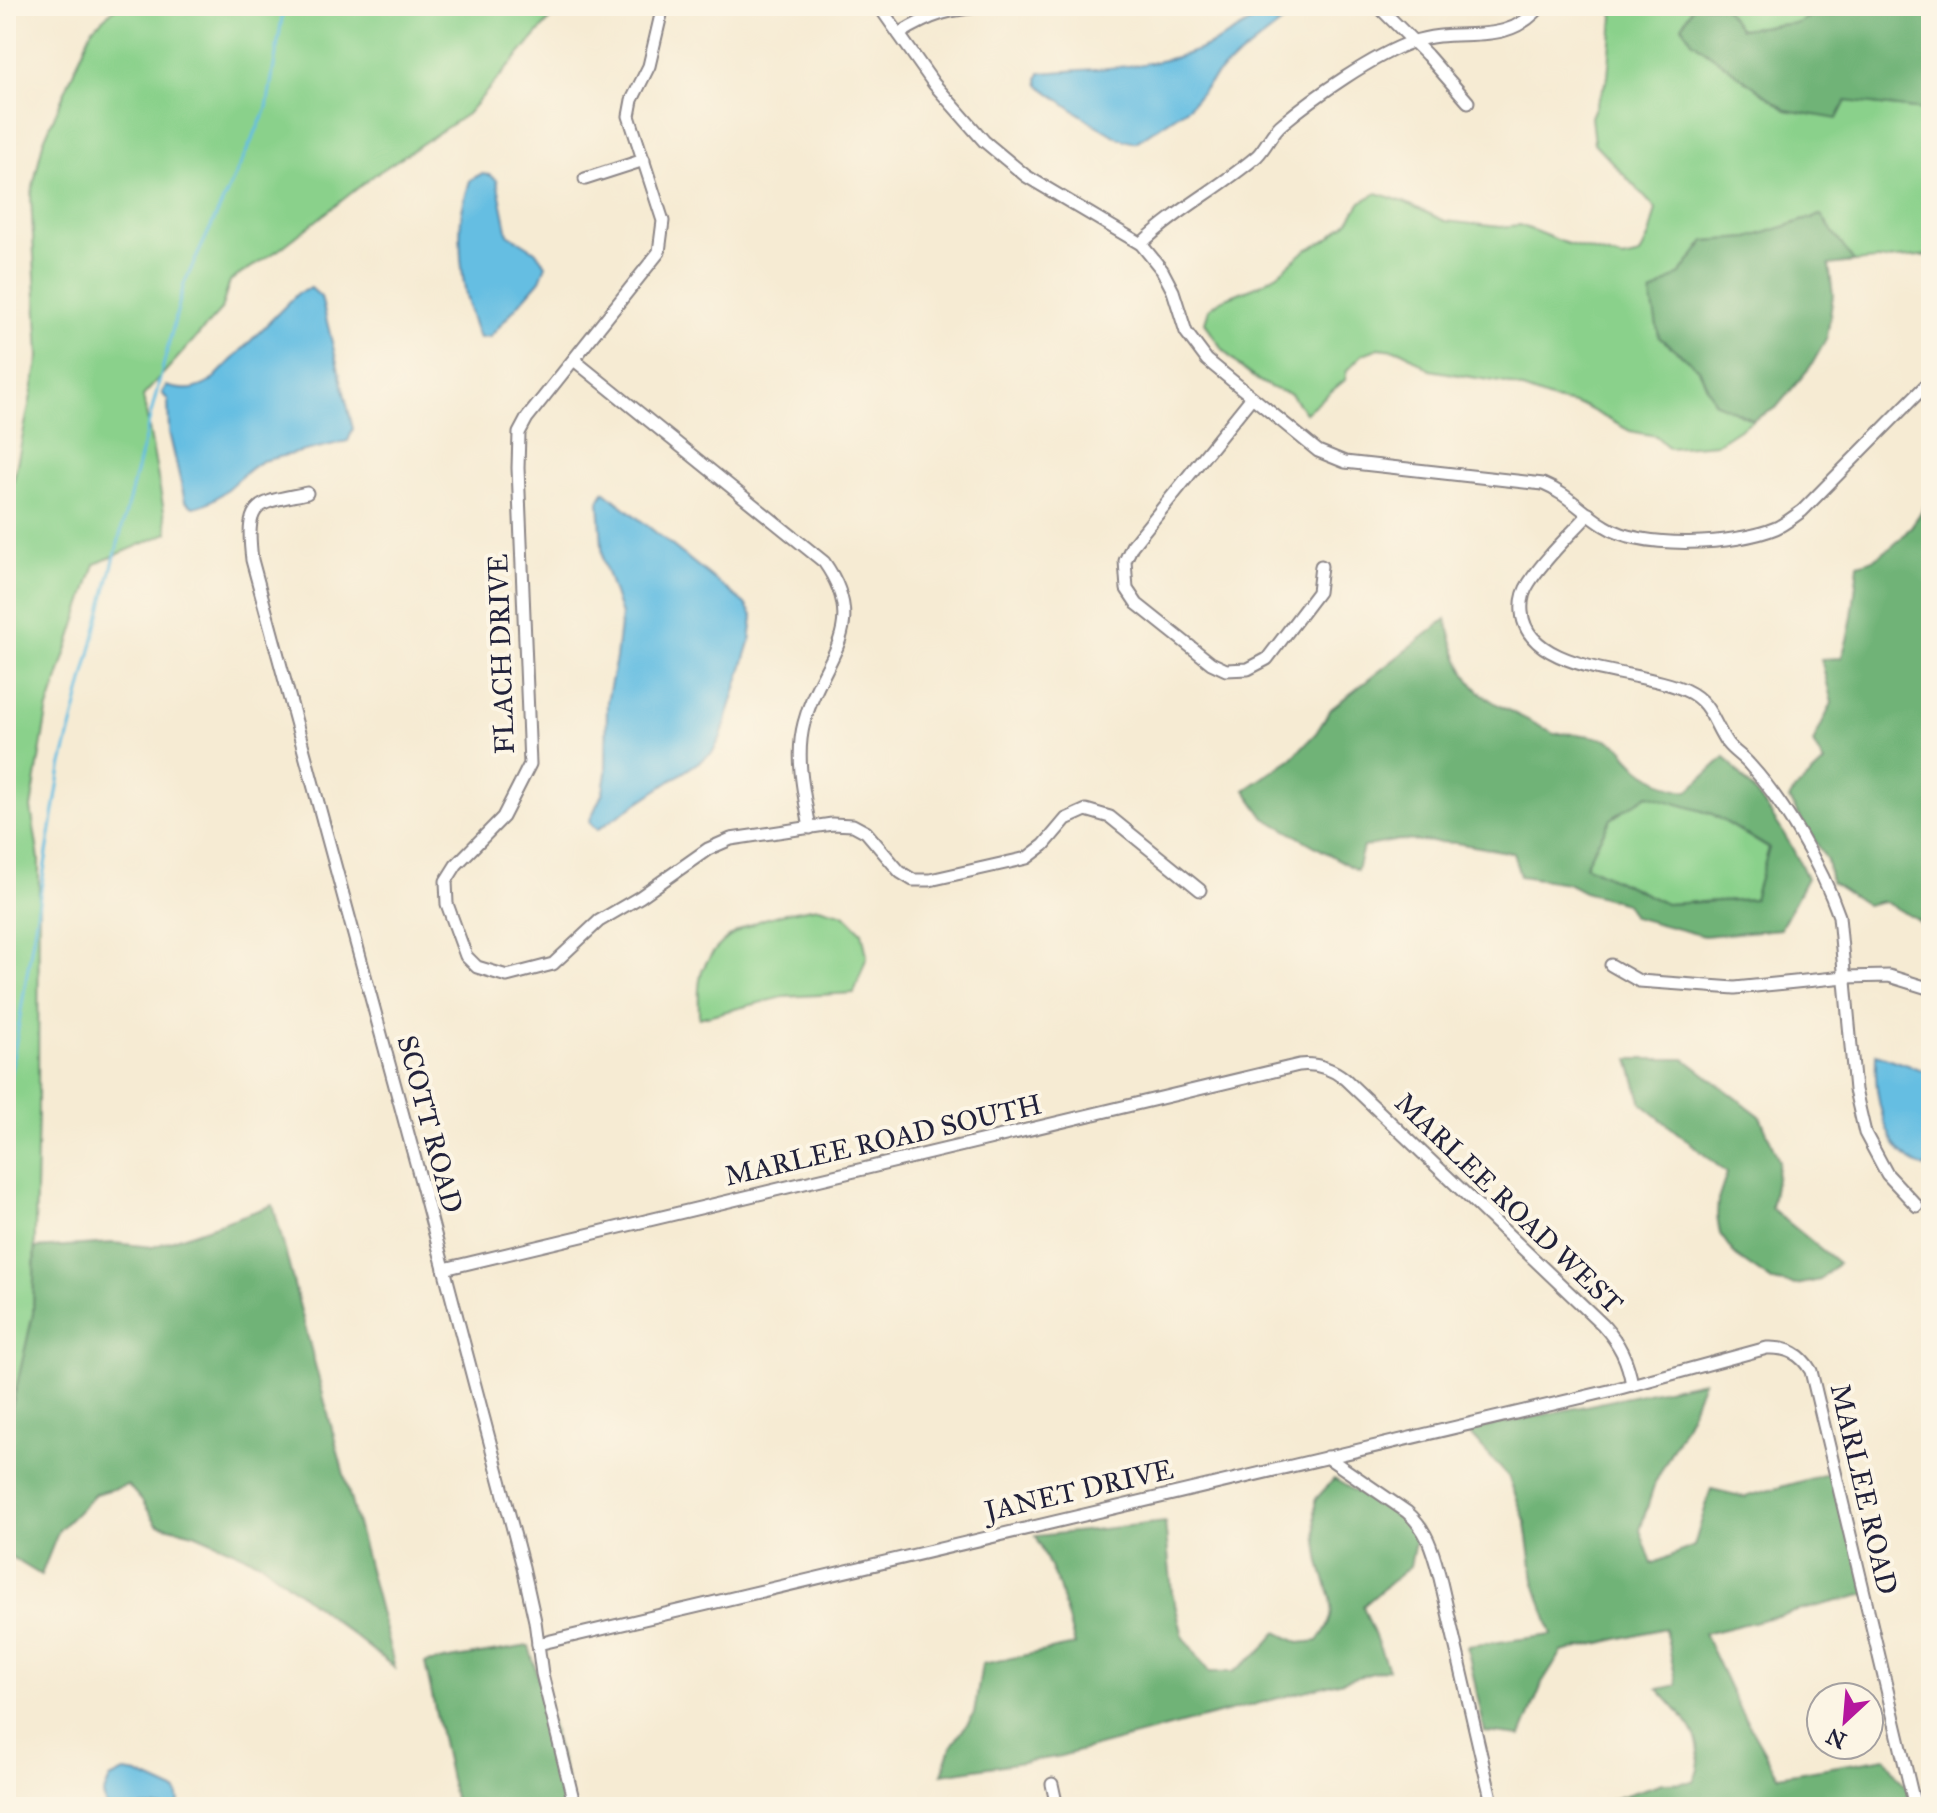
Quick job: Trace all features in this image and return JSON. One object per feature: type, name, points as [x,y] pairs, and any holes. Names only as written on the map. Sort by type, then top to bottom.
[{"type":"street","name":"FLACH DRIVE","points":[[663,6],[649,66],[632,100],[629,116],[663,221],[659,252],[527,418],[519,433],[530,764],[503,817],[456,865],[446,881],[447,904],[466,956],[477,967],[507,976],[553,964],[599,921],[640,897],[708,849],[731,839],[832,824],[853,825],[872,838],[900,872],[913,880],[930,880],[1027,858],[1044,845],[1066,819],[1086,810],[1110,817],[1200,890]]},
{"type":"street","points":[[879,6],[934,84],[984,141],[1026,176],[1141,244],[1162,270],[1173,291],[1186,332],[1207,360],[1318,451],[1345,462],[1543,484],[1563,493],[1606,528],[1657,543],[1750,536],[1777,527],[1817,498],[1931,380]]},
{"type":"street","points":[[899,34],[926,17],[954,9],[989,6]]},
{"type":"street","points":[[1378,6],[1468,102]]},
{"type":"street","points":[[1141,244],[1162,224],[1259,154],[1280,124],[1377,59],[1412,42],[1456,34],[1505,32],[1529,20],[1541,6]]},
{"type":"street","points":[[585,179],[644,160]]},
{"type":"street","points":[[574,360],[824,562],[838,582],[843,598],[844,622],[804,723],[799,762],[810,828]]},
{"type":"street","points":[[1252,397],[1132,546],[1125,561],[1127,589],[1137,604],[1211,663],[1226,670],[1248,669],[1267,659],[1318,592],[1321,566]]},
{"type":"street","name":"SCOTT ROAD","points":[[307,493],[266,501],[256,510],[250,528],[252,560],[523,1567],[545,1689],[575,1807]]},
{"type":"street","points":[[1589,514],[1528,584],[1521,601],[1522,623],[1530,638],[1565,660],[1687,690],[1707,703],[1727,744],[1749,764],[1780,805],[1830,889],[1839,916],[1855,1090],[1865,1133],[1887,1174],[1917,1206]]},
{"type":"street","points":[[1611,965],[1639,981],[1735,988],[1845,977],[1889,976],[1931,989]]},
{"type":"street","name":"MARLEE ROAD SOUTH","points":[[444,1269],[1299,1065],[1320,1065],[1333,1070]]},
{"type":"street","name":"MARLEE ROAD WEST","points":[[1333,1070],[1603,1325],[1620,1346],[1632,1385]]},
{"type":"street","name":"MARLEE ROAD","points":[[1632,1385],[1773,1348],[1793,1352],[1806,1362],[1811,1371],[1915,1807]]},
{"type":"street","name":"JANET DRIVE","points":[[538,1644],[1632,1385]]},
{"type":"street","points":[[1327,1457],[1416,1520],[1429,1540],[1493,1807]]},
{"type":"street","points":[[1052,1784],[1057,1807]]},
{"type":"green space","points":[[117,6],[562,6],[467,114],[373,176],[280,249],[230,281],[221,310],[143,396],[168,533],[95,564],[47,712],[31,808],[39,859],[33,1314],[6,1434],[6,517],[39,357],[31,196],[43,142],[92,29]]},
{"type":"green space","points":[[1610,6],[1693,6],[1682,26],[1692,41],[1786,110],[1846,101],[1931,111],[1931,255],[1854,262],[1820,215],[1749,238],[1705,241],[1681,273],[1652,294],[1659,337],[1699,369],[1714,402],[1753,420],[1716,444],[1669,448],[1656,436],[1630,431],[1584,406],[1550,399],[1506,383],[1430,370],[1403,351],[1379,348],[1363,354],[1347,370],[1345,380],[1305,413],[1291,394],[1253,377],[1220,346],[1205,322],[1209,309],[1221,300],[1259,285],[1279,273],[1306,250],[1328,239],[1349,221],[1361,202],[1377,193],[1445,221],[1500,227],[1520,225],[1565,243],[1623,259],[1640,255],[1656,209],[1594,143],[1591,117],[1608,77],[1613,17]]},
{"type":"green space","points":[[1693,6],[1723,6],[1740,29],[1798,23],[1828,6],[1931,6],[1931,111],[1846,101],[1837,119],[1786,110],[1692,41],[1682,26]]},
{"type":"green space","points":[[1723,6],[1828,6],[1798,23],[1739,29]]},
{"type":"green space","points":[[1821,215],[1854,262],[1829,265],[1833,295],[1827,338],[1811,366],[1776,408],[1753,420],[1714,402],[1699,369],[1659,337],[1651,294],[1681,273],[1705,241],[1749,238]]},
{"type":"green space","points":[[1931,492],[1931,932],[1916,919],[1883,901],[1866,905],[1831,882],[1827,860],[1789,800],[1794,791],[1824,763],[1813,743],[1832,703],[1821,659],[1841,658],[1845,648],[1858,564],[1893,546],[1919,515]]},
{"type":"green space","points":[[1446,619],[1462,667],[1482,694],[1554,734],[1589,736],[1615,743],[1648,774],[1664,784],[1688,791],[1725,757],[1771,814],[1807,878],[1780,929],[1704,936],[1633,917],[1625,903],[1584,892],[1567,883],[1520,876],[1513,853],[1456,843],[1399,840],[1363,847],[1357,870],[1265,818],[1245,790],[1292,758],[1316,733],[1331,709]],"holes":[[[1648,795],[1712,814],[1769,848],[1754,899],[1666,904],[1585,865],[1611,819]]]},
{"type":"green space","points":[[1648,794],[1712,814],[1769,849],[1754,899],[1666,904],[1585,865],[1611,819]]},
{"type":"green space","points":[[819,907],[844,914],[862,932],[867,956],[854,993],[783,997],[699,1018],[701,975],[712,954],[724,942],[752,924]]},
{"type":"green space","points":[[1629,1059],[1685,1059],[1760,1116],[1779,1161],[1771,1208],[1838,1263],[1820,1280],[1796,1285],[1772,1281],[1736,1256],[1720,1234],[1717,1216],[1718,1200],[1727,1173],[1642,1104]]},
{"type":"green space","points":[[273,1205],[395,1668],[260,1562],[194,1533],[157,1524],[128,1485],[95,1494],[59,1530],[41,1575],[6,1554],[6,1434],[33,1314],[35,1248],[113,1243],[153,1247]]},
{"type":"green space","points":[[1703,1381],[1689,1417],[1655,1483],[1640,1530],[1652,1564],[1694,1546],[1711,1489],[1745,1497],[1834,1472],[1867,1594],[1704,1634],[1738,1706],[1778,1776],[1867,1761],[1885,1761],[1885,1758],[1914,1799],[1882,1807],[1589,1807],[1662,1783],[1693,1782],[1698,1768],[1697,1743],[1686,1721],[1658,1689],[1677,1685],[1665,1628],[1562,1652],[1543,1682],[1521,1736],[1485,1732],[1467,1646],[1552,1635],[1534,1580],[1526,1523],[1508,1476],[1467,1431]]},
{"type":"green space","points":[[1334,1479],[1418,1528],[1410,1566],[1363,1606],[1388,1669],[1057,1757],[942,1774],[951,1747],[974,1714],[982,1664],[1075,1645],[1059,1587],[1036,1536],[1165,1522],[1172,1592],[1183,1636],[1209,1672],[1233,1672],[1260,1652],[1277,1632],[1299,1643],[1318,1641],[1326,1629],[1332,1608],[1319,1557],[1315,1500]]},
{"type":"green space","points":[[529,1646],[574,1807],[456,1807],[425,1663]]},
{"type":"water","points":[[1272,10],[1284,21],[1217,74],[1189,107],[1136,142],[1102,129],[1039,85],[1040,73],[1150,63],[1192,52]]},
{"type":"water","points":[[481,174],[497,180],[508,234],[535,251],[546,265],[540,280],[490,337],[479,338],[466,294],[460,233],[462,209],[470,180]]},
{"type":"water","points":[[311,288],[321,297],[353,429],[348,441],[262,461],[212,500],[193,507],[185,501],[169,432],[168,400],[162,393],[166,386],[189,389],[210,382],[298,293]]},
{"type":"water","points":[[604,491],[745,604],[753,617],[750,642],[721,737],[712,753],[597,830],[589,822],[603,792],[606,773],[607,701],[621,615],[603,560],[599,501]]},
{"type":"water","points":[[1876,1054],[1931,1073],[1931,1156],[1925,1167],[1910,1160],[1890,1136],[1879,1103]]},
{"type":"water","points":[[124,1772],[138,1774],[177,1792],[179,1802],[176,1807],[106,1807],[103,1795],[110,1779]]},
{"type":"waterway","points":[[6,1101],[61,768],[184,284],[267,108],[284,6]]}]
